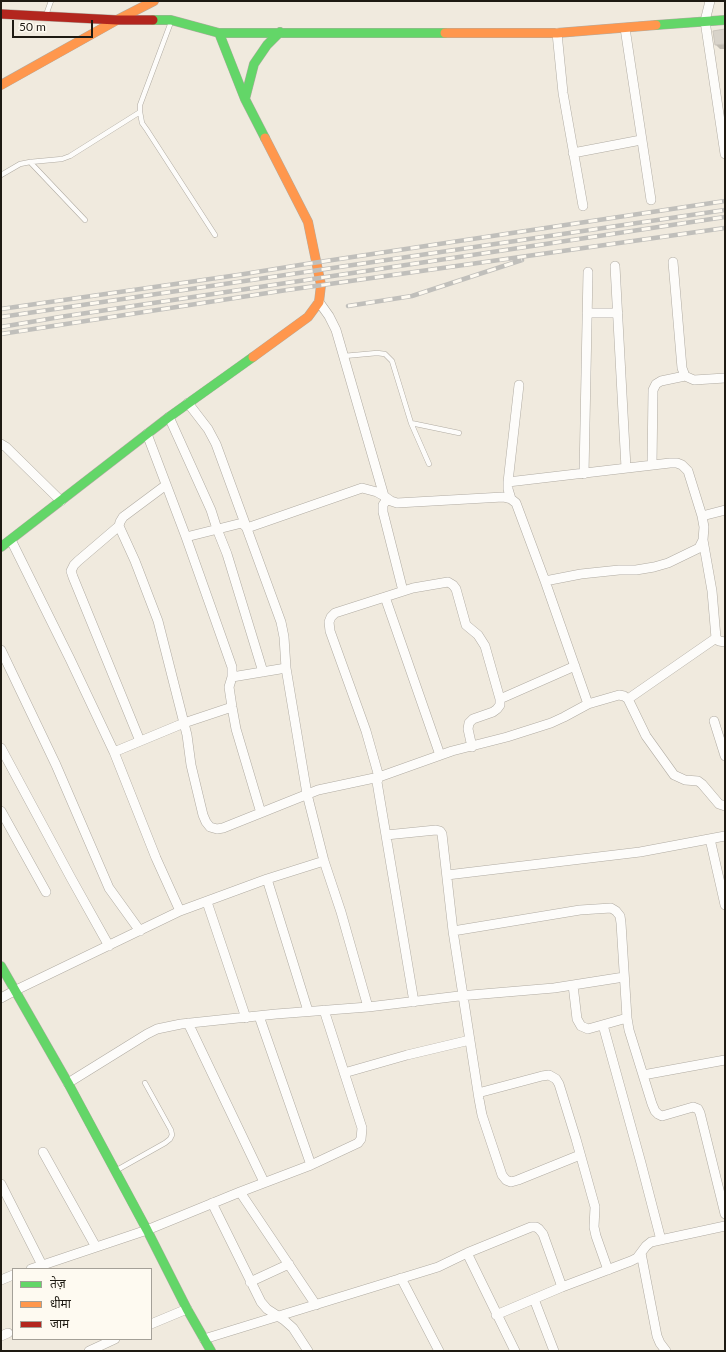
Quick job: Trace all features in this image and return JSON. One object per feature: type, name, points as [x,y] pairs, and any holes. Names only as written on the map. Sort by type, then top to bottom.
[{"type":"street","points":[[1,85],[154,1]]},
{"type":"street","points":[[710,1],[705,21],[725,154]]},
{"type":"street","points":[[1,14],[117,20],[171,20],[219,33],[557,33],[725,20]]},
{"type":"street","points":[[625,28],[651,200]]},
{"type":"street","points":[[245,99],[254,64],[267,45],[280,32]]},
{"type":"street","points":[[1,547],[169,417],[308,317],[319,302],[321,285],[317,268],[318,262],[308,222],[245,99],[219,33]]},
{"type":"street","points":[[557,33],[563,92],[583,206]]},
{"type":"street","points":[[573,153],[641,140]]},
{"type":"street","points":[[672,262],[682,368],[685,376]]},
{"type":"street","points":[[615,266],[626,468]]},
{"type":"street","points":[[584,474],[588,272]]},
{"type":"street","points":[[319,302],[329,316],[336,330],[385,497],[382,505],[382,512],[403,591]]},
{"type":"street","points":[[587,313],[618,313]]},
{"type":"street","points":[[652,465],[654,390],[656,384],[661,381],[685,376],[694,380],[725,378]]},
{"type":"street","points":[[519,385],[508,489],[511,498],[516,503],[546,581],[588,704]]},
{"type":"street","points":[[188,403],[208,429],[216,444],[281,622],[284,637],[286,668],[308,794],[324,861],[343,920],[368,1008]]},
{"type":"street","points":[[169,417],[211,510],[227,554],[264,672]]},
{"type":"street","points":[[147,434],[186,537],[232,667],[232,677],[229,687],[236,729],[261,813]]},
{"type":"street","points":[[1,444],[6,447],[61,501]]},
{"type":"street","points":[[508,482],[670,463],[682,465],[688,471],[702,516],[704,527],[703,540],[712,591],[716,638]]},
{"type":"street","points":[[140,741],[71,571],[78,561],[119,526],[123,517],[166,485]]},
{"type":"street","points":[[247,528],[362,488],[377,492],[396,503],[503,497],[511,498]]},
{"type":"street","points":[[702,516],[725,510]]},
{"type":"street","points":[[186,537],[242,523],[247,528]]},
{"type":"street","points":[[119,526],[135,561],[158,621],[187,735],[191,765],[206,822],[210,827],[217,829],[223,828],[318,790],[379,777],[440,755],[507,737],[551,723],[588,704],[619,695],[628,699],[646,736],[674,775],[685,780],[698,781],[719,804],[725,806]]},
{"type":"street","points":[[11,540],[114,752],[156,858],[180,911]]},
{"type":"street","points":[[546,581],[581,574],[619,570],[636,570],[654,567],[689,554],[699,548],[703,540]]},
{"type":"street","points":[[414,1002],[377,782],[379,777],[366,731],[330,631],[329,622],[331,617],[335,613],[403,591],[448,582],[453,585],[456,589],[466,624],[478,635],[485,646],[500,699],[500,705],[497,709],[493,712],[473,719],[469,723],[468,729],[472,747]]},
{"type":"street","points":[[386,597],[440,755]]},
{"type":"street","points":[[716,638],[719,641],[725,642]]},
{"type":"street","points":[[628,699],[716,638]]},
{"type":"street","points":[[1,650],[56,765],[108,888],[140,931]]},
{"type":"street","points":[[500,699],[575,666]]},
{"type":"street","points":[[232,677],[286,668]]},
{"type":"street","points":[[114,752],[184,723],[232,707]]},
{"type":"street","points":[[714,721],[725,756]]},
{"type":"street","points":[[1,748],[71,878],[110,946]]},
{"type":"street","points":[[2,816],[46,892]]},
{"type":"street","points":[[386,835],[440,831],[442,834],[444,840],[453,931],[478,1093],[482,1115],[502,1175],[506,1180],[511,1182],[580,1155]]},
{"type":"street","points":[[447,876],[640,852],[725,836]]},
{"type":"street","points":[[710,839],[725,905]]},
{"type":"street","points":[[1,998],[180,911],[267,879],[324,861]]},
{"type":"street","points":[[267,879],[308,1011]]},
{"type":"street","points":[[207,902],[246,1018]]},
{"type":"street","points":[[453,931],[580,910],[610,908],[616,911],[620,916],[621,923],[629,1030],[655,1111],[662,1116],[693,1107],[698,1109],[725,1211]]},
{"type":"street","points":[[1,966],[68,1083],[147,1230],[187,1309],[211,1351]]},
{"type":"street","points":[[68,1083],[147,1034],[166,1027],[188,1023],[308,1011],[368,1008],[463,995],[554,988],[624,977]]},
{"type":"street","points":[[574,985],[577,1019],[581,1026],[588,1029],[627,1018]]},
{"type":"street","points":[[34,1268],[147,1230],[311,1164],[358,1143],[362,1139],[362,1128],[324,1010]]},
{"type":"street","points":[[259,1016],[311,1164]]},
{"type":"street","points":[[188,1023],[264,1182]]},
{"type":"street","points":[[603,1025],[661,1240]]},
{"type":"street","points":[[344,1073],[407,1055],[470,1040]]},
{"type":"street","points":[[643,1075],[725,1060]]},
{"type":"street","points":[[478,1093],[542,1076],[549,1075],[556,1079],[574,1132],[595,1207],[594,1227],[608,1270]]},
{"type":"street","points":[[43,1152],[96,1247]]},
{"type":"street","points":[[1,1184],[42,1265]]},
{"type":"street","points":[[240,1192],[316,1305]]},
{"type":"street","points":[[212,1203],[261,1302],[268,1310],[284,1320],[293,1328],[308,1351]]},
{"type":"street","points":[[204,1339],[438,1267],[467,1253],[536,1226],[540,1229],[562,1287]]},
{"type":"street","points":[[496,1315],[562,1287],[631,1261],[637,1258],[651,1242],[725,1226]]},
{"type":"street","points":[[467,1253],[496,1315],[515,1351]]},
{"type":"street","points":[[641,1253],[657,1336],[666,1351]]},
{"type":"street","points":[[250,1282],[289,1264]]},
{"type":"street","points":[[1,1280],[12,1275]]},
{"type":"street","points":[[401,1278],[439,1351]]},
{"type":"street","points":[[534,1299],[554,1351]]},
{"type":"street","points":[[152,1324],[187,1309]]},
{"type":"street","points":[[89,1351],[113,1340]]},
{"type":"lane","points":[[45,17],[51,1]]},
{"type":"lane","points":[[171,20],[140,105],[142,123],[215,236]]},
{"type":"lane","points":[[1,175],[20,164],[62,159],[70,156],[140,112]]},
{"type":"lane","points":[[30,162],[85,220]]},
{"type":"lane","points":[[344,356],[377,352],[385,354],[392,360],[411,423],[429,464]]},
{"type":"lane","points":[[411,423],[459,433]]},
{"type":"lane","points":[[115,1171],[165,1143],[172,1135],[171,1130],[144,1082]]},
{"type":"building","points":[[725,29],[725,44],[715,45],[713,31]]},
{"type":"railway","points":[[1,309],[238,275],[725,201]]},
{"type":"railway","points":[[1,317],[725,210]]},
{"type":"railway","points":[[1,327],[725,217]]},
{"type":"railway","points":[[1,334],[287,290],[725,228]]},
{"type":"railway","points":[[348,306],[412,296],[522,260]]},
{"type":"traffic: fast","points":[[153,20],[171,20],[219,33],[445,33]]},
{"type":"traffic: fast","points":[[656,25],[725,20]]},
{"type":"traffic: fast","points":[[245,99],[254,64],[267,45],[280,32]]},
{"type":"traffic: fast","points":[[219,33],[245,99],[265,138]]},
{"type":"traffic: fast","points":[[1,547],[169,417],[253,357]]},
{"type":"traffic: fast","points":[[1,966],[68,1083],[147,1230],[187,1309],[211,1351]]},
{"type":"traffic: slow","points":[[1,85],[154,1]]},
{"type":"traffic: slow","points":[[445,33],[557,33],[656,25]]},
{"type":"traffic: slow","points":[[253,357],[308,317],[319,302],[321,285],[308,222],[265,138]]},
{"type":"traffic: jam","points":[[1,14],[117,20],[153,20]]}]
